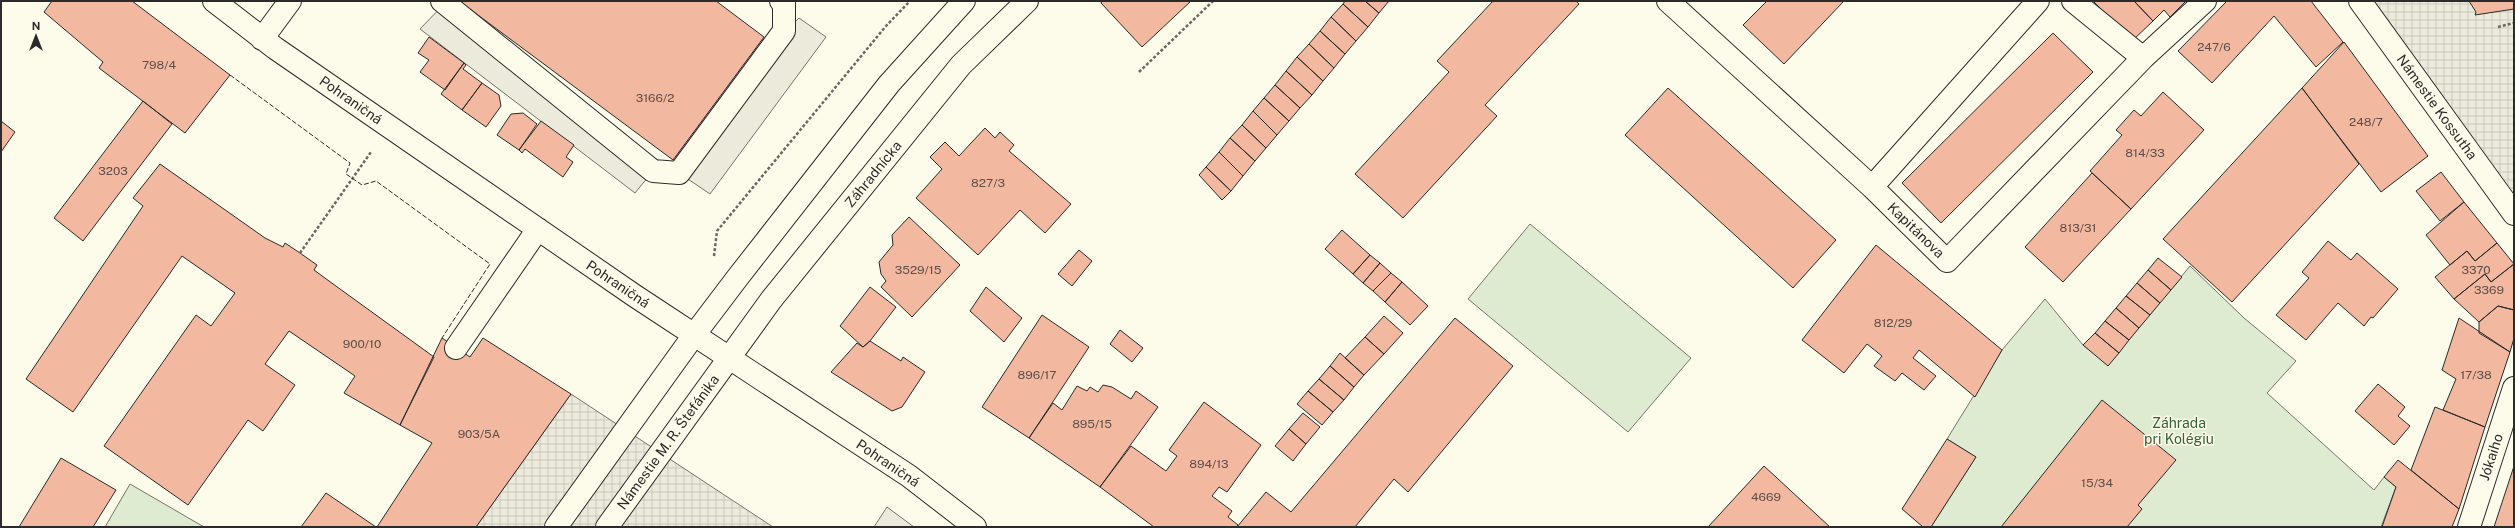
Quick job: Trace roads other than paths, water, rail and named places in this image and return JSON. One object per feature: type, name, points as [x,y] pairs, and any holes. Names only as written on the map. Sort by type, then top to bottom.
[{"type":"street","name":"Pohraničná","points":[[214,1],[262,39],[538,229],[694,335],[729,356],[909,476],[975,527]]},
{"type":"street","points":[[262,39],[290,1]]},
{"type":"street","points":[[442,1],[653,171],[679,173],[784,32],[784,3],[781,1]]},
{"type":"street","points":[[556,527],[694,335],[889,84],[964,1]]},
{"type":"street","name":"Záhradnícka","points":[[729,356],[771,300],[961,65],[1027,1]]},
{"type":"street","name":"Kapitánova","points":[[1668,1],[1872,187],[1947,261],[2143,58],[2205,1]]},
{"type":"street","points":[[1872,187],[2038,1]]},
{"type":"street","points":[[2073,1],[2143,58]]},
{"type":"street","name":"Námestie Kossutha","points":[[2360,1],[2514,214]]},
{"type":"street","points":[[456,348],[538,229]]},
{"type":"street","name":"Námestie M. R. Štefánika","points":[[607,527],[729,356]]},
{"type":"street","name":"Jókaiho","points":[[2469,527],[2514,388]]},
{"type":"park label","name":"Záhrada pri Kolégiu","points":[[2179,432]]}]
